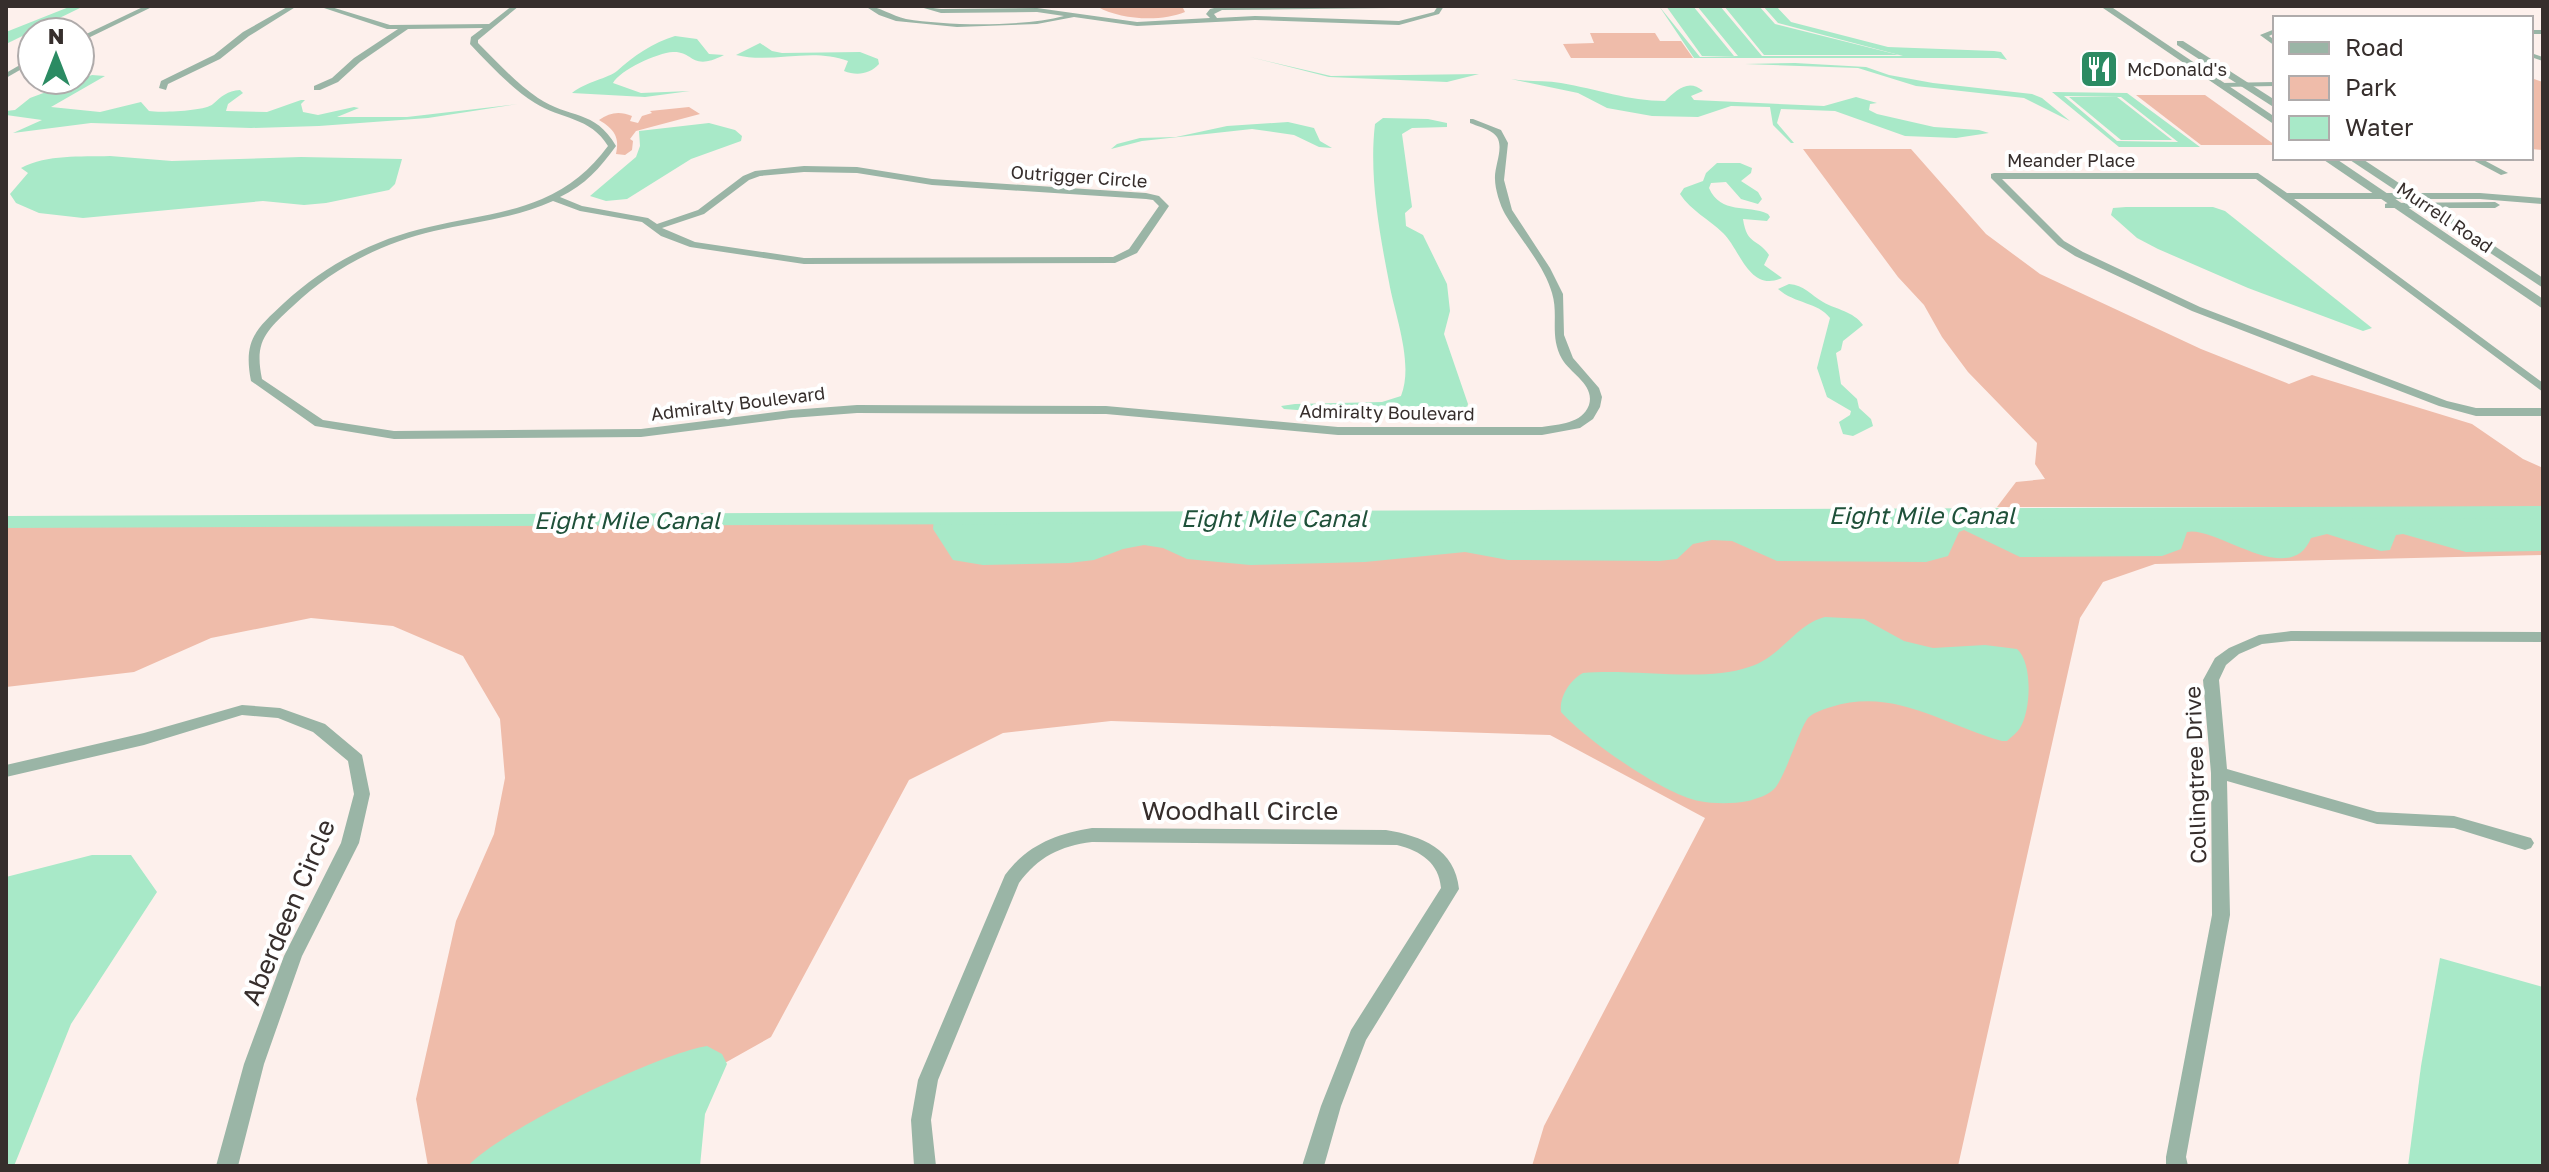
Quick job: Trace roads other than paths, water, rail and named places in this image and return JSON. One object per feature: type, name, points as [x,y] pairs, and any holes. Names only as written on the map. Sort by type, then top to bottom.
[{"type":"street","points":[[96,32],[151,6]]},
{"type":"street","points":[[163,88],[164,83],[217,57],[246,34],[294,6]]},
{"type":"street","points":[[321,6],[390,27],[489,26],[516,6]]},
{"type":"street","points":[[868,6],[897,20],[926,23],[1048,23],[1075,14]]},
{"type":"street","points":[[920,6],[941,11],[1037,10],[1137,24],[1302,18],[1399,23],[1437,13],[1441,6]]},
{"type":"street","points":[[1214,19],[1210,14],[1212,10],[1222,8],[1391,6]]},
{"type":"street","points":[[2104,6],[2273,121]]},
{"type":"street","points":[[2124,6],[2273,104]]},
{"type":"street","name":"Admiralty Boulevard","points":[[489,26],[474,39],[477,47],[538,102],[588,119],[606,132],[612,146],[592,174],[552,197],[498,215],[401,238],[346,260],[309,284],[260,333],[250,355],[257,381],[319,423],[394,435],[641,433],[791,414],[872,409],[1106,410],[1338,431],[1542,431],[1576,425],[1589,416],[1596,397],[1593,388],[1568,359],[1559,335],[1558,294],[1507,210],[1499,180],[1504,143],[1498,132],[1473,121]]},
{"type":"street","points":[[317,88],[335,80],[357,60],[407,27]]},
{"type":"street","points":[[2273,32],[2264,35],[2273,42]]},
{"type":"street","points":[[2225,88],[2244,84],[2273,84]]},
{"type":"street","points":[[2225,88],[2273,92]]},
{"type":"street","name":"Murrell Road","points":[[2330,160],[2543,305]]},
{"type":"street","name":"Murrell Road","points":[[2356,160],[2543,284]]},
{"type":"street","points":[[2477,160],[2504,173]]},
{"type":"street","name":"Outrigger Circle","points":[[552,197],[580,208],[645,220],[664,234],[693,245],[804,261],[1106,261],[1129,255],[1164,206],[1156,198],[1146,196],[932,182],[857,170],[804,169],[758,173],[720,196],[701,212],[657,227]]},
{"type":"street","name":"Meander Place","points":[[2543,389],[2258,176],[1994,176],[2061,243],[2196,309],[2443,404],[2476,412],[2543,412]]},
{"type":"street","points":[[2285,196],[2480,196],[2543,201],[2499,205],[2297,205]]},
{"type":"street","name":"Collingtree Drive","points":[[2177,1166],[2176,1157],[2221,915],[2219,773],[2211,680],[2220,662],[2234,651],[2259,640],[2291,636],[2543,637]]},
{"type":"street","name":"Aberdeen Circle","points":[[6,771],[144,739],[242,710],[280,713],[319,728],[356,759],[362,794],[350,843],[293,956],[254,1064],[227,1166]]},
{"type":"street","points":[[2219,773],[2377,818],[2454,822],[2525,843]]},
{"type":"street","name":"Woodhall Circle","points":[[925,1166],[921,1120],[928,1080],[1011,880],[1033,854],[1054,842],[1092,835],[1386,837],[1414,841],[1433,853],[1446,868],[1450,889],[1358,1036],[1331,1106],[1313,1166]]},
{"type":"water","points":[[1659,6],[1700,57],[1738,56],[1697,6],[1720,6],[1762,56],[1903,56],[1778,23],[1763,6],[1776,6],[1791,22],[1888,47],[1994,51],[2001,52],[2007,60],[1694,58]]},
{"type":"water","points":[[1666,6],[1693,6],[1734,56],[1702,56]]},
{"type":"water","points":[[1724,6],[1759,6],[1775,24],[1899,55],[1764,55]]},
{"type":"water","points":[[69,7],[80,8],[64,16],[46,16]]},
{"type":"water","points":[[16,28],[16,39],[6,44],[6,32]]},
{"type":"water","points":[[675,36],[697,39],[709,54],[724,55],[705,62],[680,53],[666,53],[631,68],[613,83],[641,93],[690,91],[645,97],[572,93],[613,74],[644,50]]},
{"type":"water","points":[[760,43],[782,53],[860,52],[878,59],[879,64],[867,72],[854,73],[844,71],[848,61],[834,57],[763,58],[736,55]]},
{"type":"water","points":[[1250,57],[1331,76],[1479,74],[1447,82],[1329,77]]},
{"type":"water","points":[[1745,64],[1866,67],[1889,75],[1933,83],[2032,94],[2042,98],[2070,121],[2024,98],[1916,86],[1858,68]]},
{"type":"water","points":[[1511,79],[1561,83],[1625,97],[1665,101],[1687,86],[1703,91],[1691,96],[1694,100],[1824,106],[1856,97],[1877,103],[1870,104],[1869,110],[1877,114],[1934,127],[1989,133],[1956,138],[1905,136],[1835,111],[1781,109],[1777,123],[1794,143],[1791,143],[1773,125],[1770,107],[1731,106],[1698,117],[1652,116],[1607,108],[1578,93]]},
{"type":"water","points":[[240,90],[243,93],[228,104],[226,111],[267,112],[301,100],[305,100],[301,104],[303,112],[318,115],[359,108],[337,117],[407,117],[518,104],[428,118],[319,126],[251,128],[91,123],[13,133],[42,120],[6,115],[6,111],[15,110],[30,98],[70,96],[51,107],[100,112],[141,102],[149,111],[163,112],[209,106],[225,94]]},
{"type":"water","points":[[2052,92],[2127,93],[2200,147],[2119,147]],"holes":[[[2064,96],[2121,97],[2178,142],[2117,141]]]},
{"type":"water","points":[[2069,97],[2117,97],[2172,140],[2121,140]]},
{"type":"water","points":[[1383,118],[1428,119],[1447,123],[1447,127],[1412,128],[1402,134],[1412,207],[1405,213],[1406,226],[1423,235],[1447,284],[1450,311],[1444,334],[1468,404],[1466,411],[1362,415],[1284,409],[1281,406],[1382,402],[1401,396],[1404,354],[1382,243],[1374,183],[1375,124]]},
{"type":"water","points":[[1288,122],[1314,128],[1320,141],[1332,148],[1319,147],[1294,135],[1252,129],[1142,141],[1111,149],[1117,144],[1140,138],[1176,137],[1227,126]]},
{"type":"water","points":[[709,123],[735,130],[742,136],[741,141],[691,159],[627,199],[606,201],[590,196],[636,157],[640,146],[639,131]]},
{"type":"water","points":[[110,156],[172,161],[301,157],[402,159],[395,184],[389,190],[304,205],[263,201],[83,218],[39,213],[16,203],[10,194],[28,173],[21,168],[31,164],[64,157]]},
{"type":"water","points":[[1717,163],[1740,163],[1752,168],[1751,173],[1741,181],[1758,192],[1762,199],[1758,204],[1741,199],[1726,182],[1711,183],[1709,188],[1720,202],[1768,214],[1770,217],[1767,221],[1743,219],[1747,234],[1769,255],[1764,265],[1782,278],[1761,280],[1753,275],[1723,233],[1680,194],[1684,188],[1703,181],[1706,173]]},
{"type":"water","points":[[2213,207],[2225,211],[2372,328],[2363,331],[2248,288],[2158,249],[2137,238],[2111,215],[2113,208]]},
{"type":"water","points":[[1789,284],[1803,288],[1823,302],[1850,314],[1863,325],[1843,341],[1841,350],[1836,353],[1841,384],[1857,399],[1859,408],[1871,419],[1873,426],[1853,436],[1843,434],[1839,422],[1851,411],[1827,397],[1817,368],[1830,318],[1819,309],[1778,289]]},
{"type":"water","points":[[2543,512],[2543,551],[2466,552],[2403,534],[2396,535],[2390,550],[2381,551],[2327,534],[2311,538],[2301,552],[2287,558],[2270,557],[2200,532],[2187,532],[2181,549],[2162,556],[2020,557],[1964,530],[1959,532],[1948,556],[1926,562],[1777,561],[1732,541],[1712,540],[1693,544],[1677,559],[1659,561],[1508,560],[1465,552],[1365,562],[1250,565],[1187,559],[1163,548],[1144,545],[1094,560],[983,565],[953,560],[933,529],[934,518]]},
{"type":"water","points":[[1825,617],[1864,619],[1904,641],[1933,648],[1985,645],[2017,649],[2026,665],[2029,687],[2020,728],[2007,741],[2002,741],[1898,705],[1854,702],[1831,707],[1806,721],[1780,781],[1772,790],[1748,801],[1717,803],[1684,796],[1646,777],[1606,750],[1561,712],[1566,690],[1583,673],[1690,675],[1731,672],[1760,662],[1805,626]]},
{"type":"water","points":[[92,855],[131,855],[157,892],[71,1024],[14,1166],[6,1166],[6,877]]},
{"type":"water","points":[[2440,958],[2543,987],[2543,1166],[2408,1166]]},
{"type":"water","points":[[707,1046],[722,1054],[727,1064],[705,1114],[700,1166],[468,1166],[512,1133],[545,1114],[653,1063]]},
{"type":"waterway","name":"Eight Mile Canal","points":[[6,522],[2543,512]]},
{"type":"place","name":"McDonald's","points":[[2099,69]]}]
